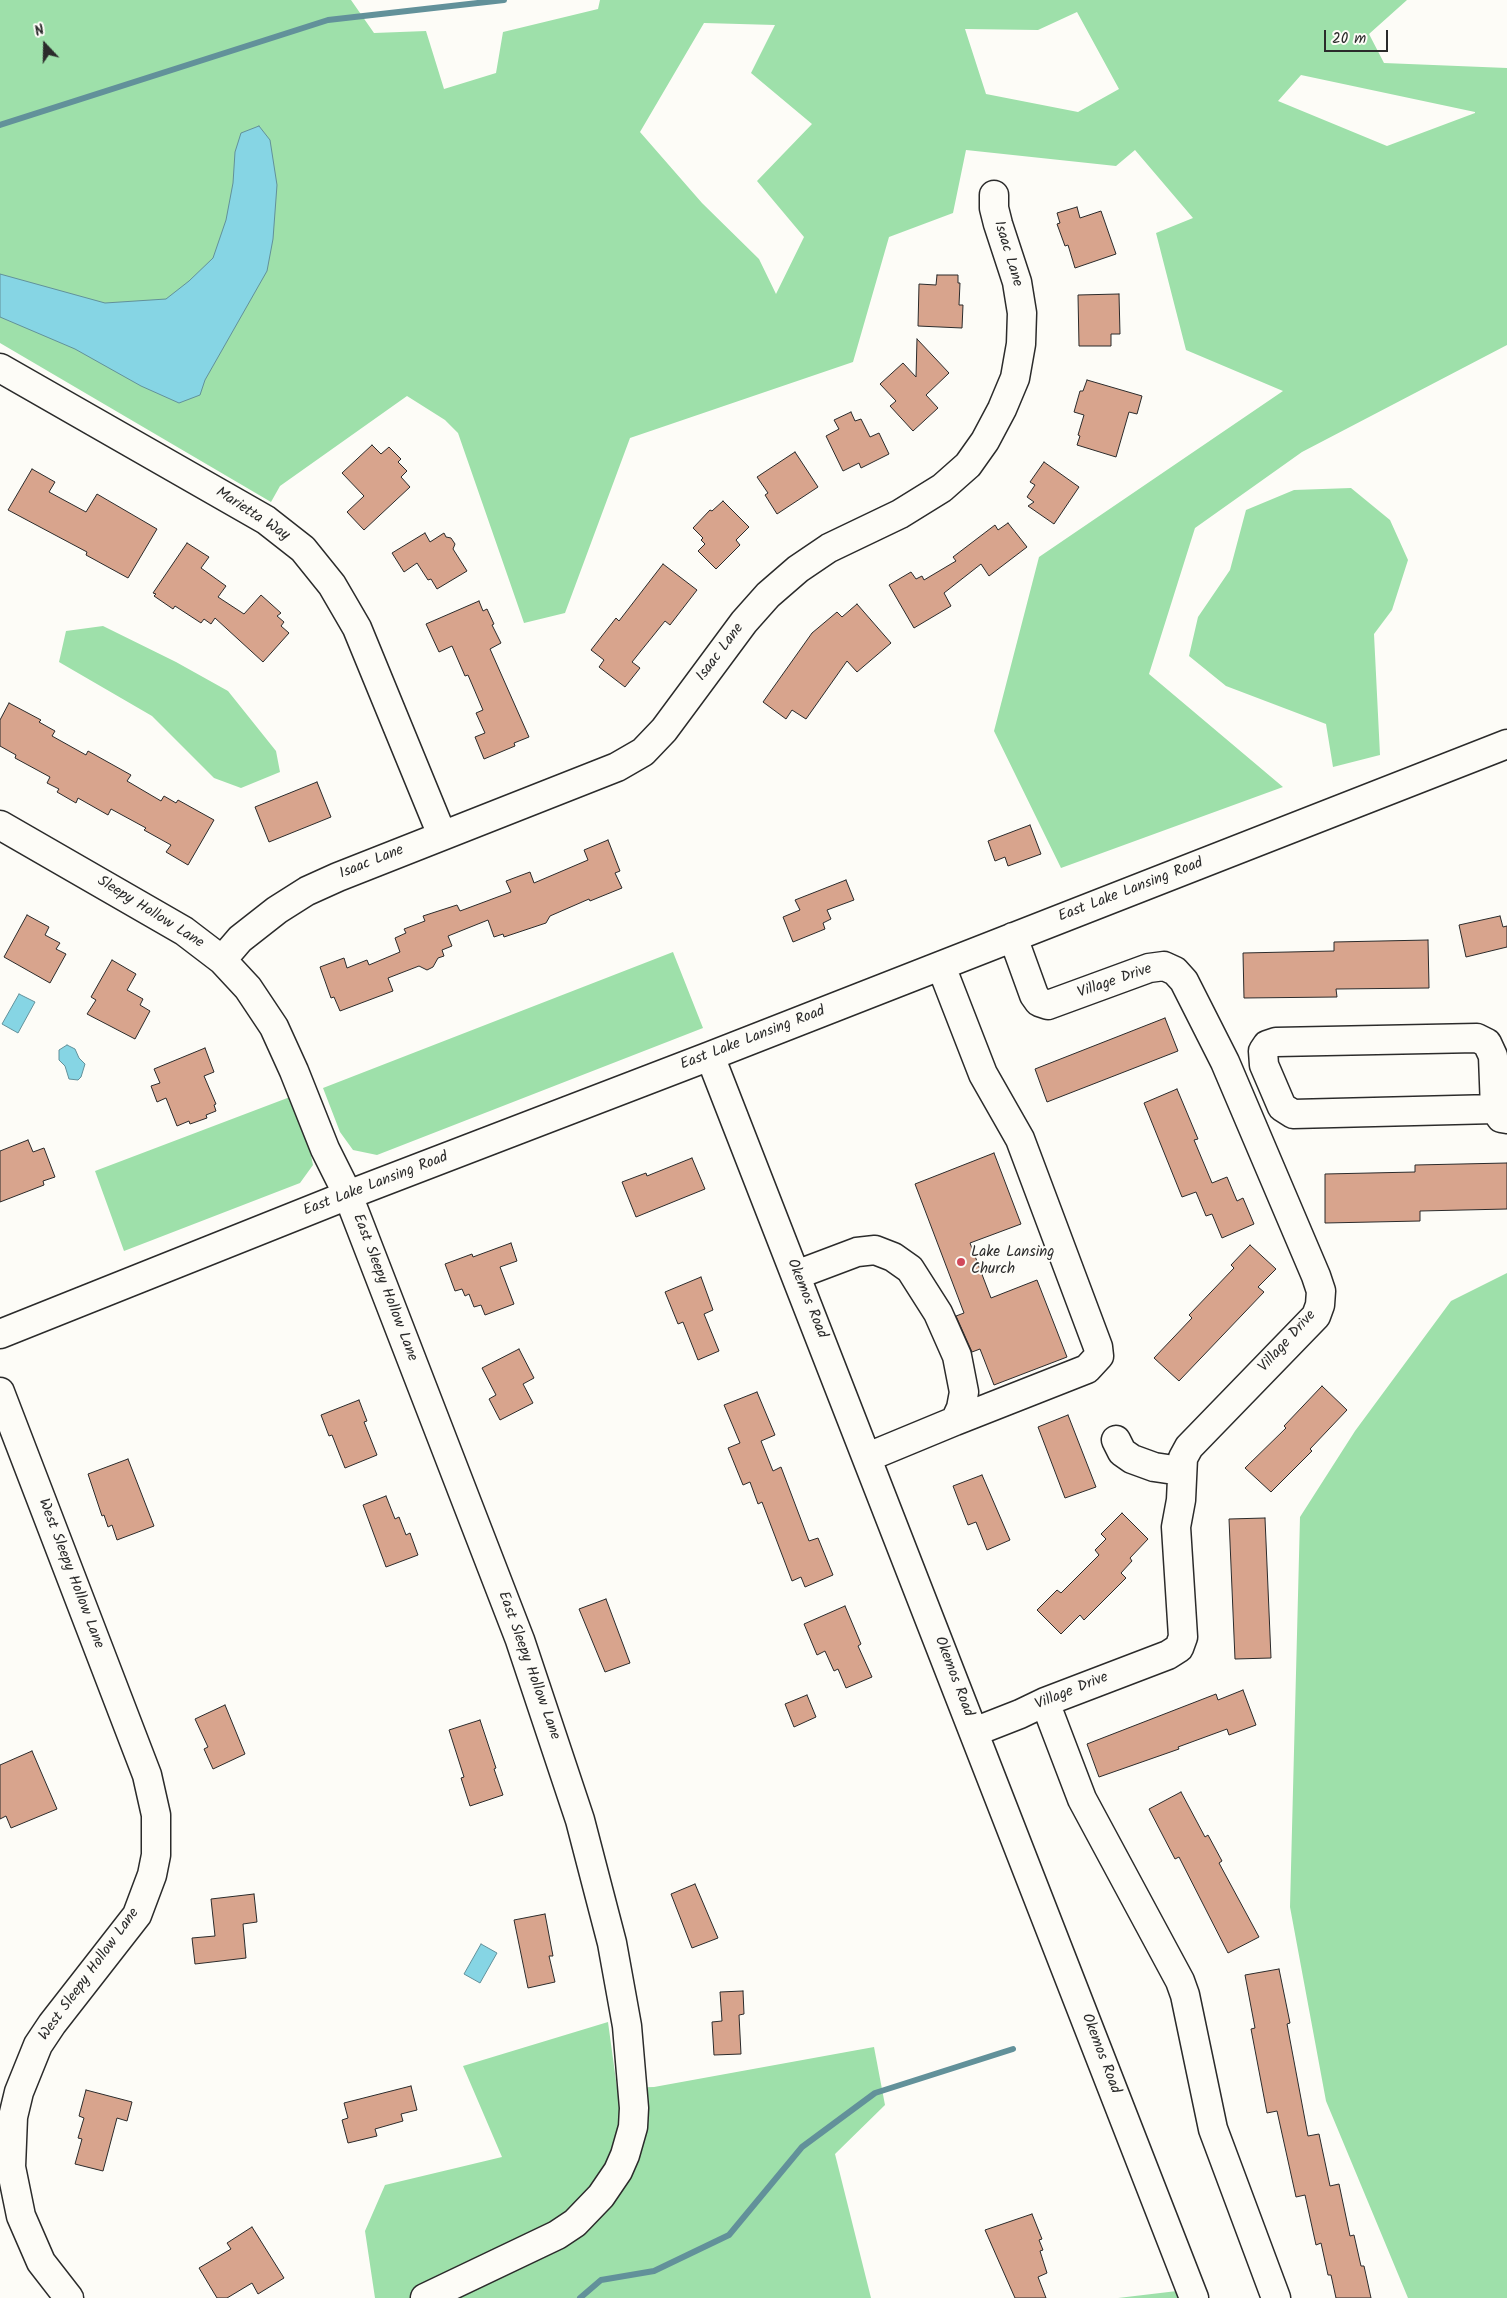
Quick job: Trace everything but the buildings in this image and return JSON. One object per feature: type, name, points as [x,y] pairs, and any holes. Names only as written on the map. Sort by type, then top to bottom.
[{"type":"street","name":"Isaac Lane","points":[[222,960],[240,939],[276,910],[307,891],[442,835],[616,767],[643,752],[664,730],[744,622],[790,576],[829,548],[900,514],[942,488],[968,465],[985,441],[1002,409],[1015,378],[1021,344],[1022,313],[1017,282],[998,224],[994,208],[994,195]]},
{"type":"street","name":"Marietta Way","points":[[0,368],[266,520],[302,549],[332,585],[356,628],[442,835]]},
{"type":"street","name":"East Lake Lansing Road","points":[[0,1334],[348,1195],[710,1056],[1507,744]]},
{"type":"street","name":"Sleepy Hollow Lane","points":[[0,825],[150,910],[184,931],[222,960],[248,988],[274,1027],[325,1149],[348,1195]]},
{"type":"street","name":"Village Drive","points":[[974,1732],[1045,1702],[1168,1655],[1179,1648],[1183,1637],[1176,1527],[1183,1458],[1189,1447],[1316,1316],[1320,1305],[1321,1291],[1225,1062],[1184,981],[1175,971],[1164,966],[1150,968],[1048,1005],[1038,1002],[1034,995],[1013,937]]},
{"type":"street","points":[[868,1457],[1087,1369],[1099,1356],[1098,1347],[1020,1139],[983,1074],[941,966]]},
{"type":"street","points":[[1477,1038],[1487,1043],[1493,1056],[1501,1114],[1293,1114],[1282,1107],[1264,1065],[1263,1051],[1267,1044],[1276,1042],[1477,1038]]},
{"type":"street","name":"Okemos Road","points":[[710,1056],[868,1457],[1194,2298]]},
{"type":"street","name":"East Sleepy Hollow Lane","points":[[348,1195],[520,1640],[551,1730],[590,1855],[612,1943],[628,2026],[634,2108],[625,2155],[618,2171],[602,2196],[574,2223],[557,2235],[425,2298]]},
{"type":"street","points":[[796,1276],[857,1252],[874,1250],[893,1257],[910,1269],[938,1313],[957,1356],[964,1392],[961,1408],[955,1421]]},
{"type":"street","name":"West Sleepy Hollow Lane","points":[[0,1392],[146,1776],[156,1814],[156,1855],[152,1875],[137,1915],[52,2024],[38,2046],[19,2092],[13,2117],[11,2167],[21,2216],[41,2262],[69,2298]]},
{"type":"street","points":[[1116,1440],[1122,1452],[1132,1459],[1154,1468],[1181,1472]]},
{"type":"street","points":[[1045,1702],[1082,1799],[1182,1988],[1213,2129],[1276,2298]]},
{"type":"green space","points":[[0,0],[351,0],[374,33],[426,31],[444,89],[496,73],[503,32],[598,9],[600,0],[1407,0],[1369,34],[1384,63],[1507,68],[1507,345],[1302,452],[1195,528],[1149,674],[1283,787],[1061,868],[994,731],[1039,557],[1283,391],[1186,350],[1156,233],[1193,218],[1135,150],[1116,166],[966,150],[953,213],[889,237],[853,362],[630,438],[565,613],[524,623],[458,433],[445,420],[407,396],[280,486],[271,502],[0,343]],"holes":[[[1077,12],[1119,89],[1078,112],[986,94],[965,29],[1038,30]],[[704,23],[775,25],[751,73],[812,124],[757,181],[804,237],[776,294],[759,259],[702,203],[640,132]],[[1301,75],[1475,113],[1387,146],[1278,101]]]},
{"type":"green space","points":[[1351,488],[1390,520],[1408,560],[1392,610],[1374,634],[1380,755],[1333,767],[1326,724],[1226,686],[1189,656],[1198,617],[1230,570],[1246,510],[1294,490]]},
{"type":"green space","points":[[103,626],[176,662],[228,691],[276,751],[280,772],[241,788],[214,778],[152,716],[59,662],[66,631]]},
{"type":"green space","points":[[673,952],[703,1028],[377,1155],[353,1150],[340,1132],[323,1088]]},
{"type":"green space","points":[[290,1097],[309,1146],[313,1165],[300,1183],[124,1251],[95,1171]]},
{"type":"green space","points":[[1507,1273],[1507,2298],[1408,2298],[1326,2101],[1290,1907],[1300,1517],[1355,1431],[1451,1301]]},
{"type":"green space","points":[[608,2022],[617,2088],[654,2087],[874,2047],[885,2105],[835,2154],[871,2298],[375,2298],[365,2231],[385,2185],[502,2157],[463,2066]]},
{"type":"green space","points":[[1177,2291],[1179,2298],[1118,2298]]},
{"type":"water","points":[[259,126],[270,140],[277,185],[273,239],[267,271],[205,380],[200,395],[179,403],[141,386],[75,349],[0,317],[0,274],[105,303],[166,299],[189,281],[213,258],[226,220],[233,183],[235,152],[241,133]]},
{"type":"water","points":[[19,994],[35,1002],[18,1033],[2,1024]]},
{"type":"water","points":[[67,1045],[75,1049],[79,1058],[85,1064],[81,1077],[78,1080],[69,1079],[65,1066],[59,1060],[59,1050]]},
{"type":"water","points":[[481,1944],[497,1953],[480,1983],[464,1974]]},
{"type":"waterway","points":[[0,125],[328,20],[504,0]]},
{"type":"waterway","points":[[580,2298],[601,2280],[654,2271],[729,2235],[802,2147],[875,2093],[1013,2049]]},
{"type":"place","name":"Lake Lansing Church","points":[[961,1262]]}]
